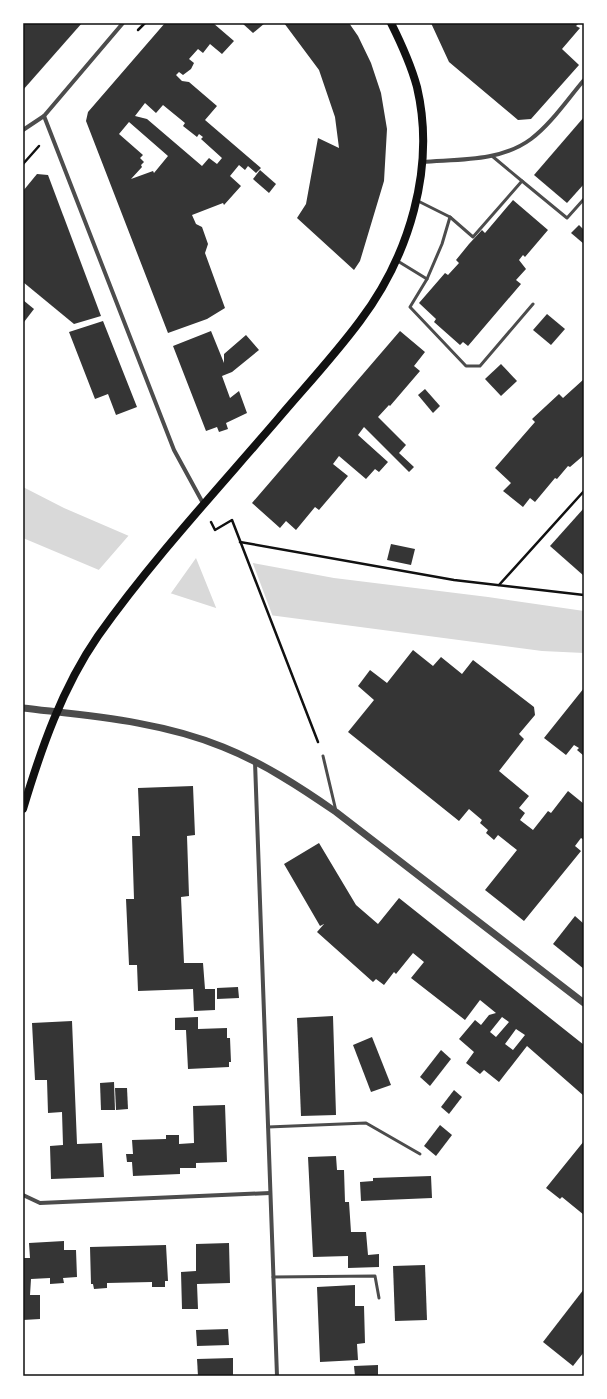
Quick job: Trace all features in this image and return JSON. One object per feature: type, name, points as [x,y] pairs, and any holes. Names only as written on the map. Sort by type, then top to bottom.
[{"type":"main road","points":[[23,809],[35,768],[57,712],[89,650],[130,594],[179,533],[361,320],[396,259],[416,200],[422,162],[422,126],[417,87],[409,63],[391,23]]},
{"type":"street","points":[[23,130],[44,116],[122,23]]},
{"type":"street","points":[[422,162],[492,156],[515,148],[531,139],[546,125],[584,80]]},
{"type":"street","points":[[44,116],[174,450],[204,505]]},
{"type":"street","points":[[23,708],[155,726],[208,742],[255,761],[304,790],[336,812],[584,1003]]},
{"type":"street","points":[[255,761],[277,1376]]},
{"type":"street","points":[[23,1195],[40,1203],[270,1193]]},
{"type":"lane","points":[[492,156],[567,218],[584,199]]},
{"type":"lane","points":[[416,200],[450,217],[473,237],[522,181]]},
{"type":"lane","points":[[450,217],[442,244],[427,279],[410,308],[466,366],[480,366],[533,304]]},
{"type":"lane","points":[[396,259],[427,279]]},
{"type":"lane","points":[[323,756],[336,812]]},
{"type":"lane","points":[[268,1126],[366,1123],[420,1154]]},
{"type":"lane","points":[[273,1277],[375,1276],[379,1298]]},
{"type":"path","points":[[498,585],[584,491]]},
{"type":"path","points":[[204,505],[215,530],[232,520],[273,630],[323,756]]},
{"type":"path","points":[[240,542],[439,578],[584,595]]},
{"type":"shaded area","points":[[23,487],[64,508],[129,536],[253,563],[334,578],[488,597],[584,611],[584,653],[542,651],[216,608],[99,570],[23,538]]},
{"type":"pier","points":[[130,534],[252,561],[273,617],[217,610],[196,558],[169,596],[97,572]]},
{"type":"building","points":[[23,23],[82,23],[23,90]]},
{"type":"building","points":[[165,23],[213,23],[234,41],[222,54],[210,44],[203,53],[198,49],[189,59],[194,63],[191,69],[183,75],[179,72],[176,75],[182,81],[189,82],[217,106],[205,120],[261,168],[256,173],[248,166],[245,170],[239,165],[230,176],[241,186],[224,205],[223,203],[192,215],[196,224],[202,227],[208,244],[205,253],[225,308],[207,319],[168,333],[86,121],[88,112]],"holes":[[[145,103],[156,113],[163,105],[185,123],[183,126],[197,137],[199,134],[203,137],[201,139],[222,158],[217,164],[209,158],[202,166],[147,119],[135,116]],[[129,122],[168,156],[154,173],[153,171],[131,179],[142,167],[141,165],[144,162],[140,158],[143,155],[119,134]]]},
{"type":"building","points":[[242,23],[265,23],[253,33]]},
{"type":"building","points":[[284,23],[349,23],[358,36],[371,63],[381,93],[387,129],[384,181],[360,261],[354,270],[297,218],[306,204],[318,138],[339,148],[335,117],[319,70]]},
{"type":"building","points":[[431,23],[579,23],[576,26],[580,28],[562,49],[579,65],[531,119],[518,120],[449,62]]},
{"type":"building","points":[[584,117],[584,184],[567,203],[534,175]]},
{"type":"building","points":[[260,170],[276,184],[269,193],[253,179]]},
{"type":"building","points":[[37,174],[48,175],[101,316],[74,324],[23,282],[23,191]]},
{"type":"building","points":[[513,200],[548,230],[525,257],[523,255],[519,260],[526,269],[516,280],[521,284],[468,346],[463,342],[460,345],[434,322],[436,319],[419,303],[445,273],[448,275],[459,263],[456,260],[469,244],[482,230],[485,233]]},
{"type":"building","points":[[579,225],[584,230],[584,244],[571,233]]},
{"type":"building","points":[[23,300],[34,309],[24,322],[23,321]]},
{"type":"building","points":[[547,314],[565,329],[551,345],[533,330]]},
{"type":"building","points":[[103,321],[137,407],[116,415],[108,394],[95,399],[69,332]]},
{"type":"building","points":[[211,331],[224,363],[224,354],[246,335],[259,350],[232,372],[222,376],[230,398],[239,391],[247,413],[226,423],[228,429],[219,432],[217,427],[206,431],[173,346]]},
{"type":"building","points":[[400,331],[425,352],[414,366],[420,371],[390,406],[389,405],[378,417],[406,445],[399,453],[414,467],[409,472],[364,427],[358,435],[388,462],[379,472],[375,469],[366,479],[339,456],[333,464],[348,476],[319,510],[315,507],[296,530],[286,521],[280,528],[252,503]]},
{"type":"building","points":[[501,364],[517,381],[501,396],[485,379]]},
{"type":"building","points":[[584,379],[584,455],[570,467],[568,466],[557,479],[555,478],[535,502],[530,498],[523,507],[503,491],[511,483],[495,468],[535,422],[532,419],[559,394],[563,398]]},
{"type":"building","points":[[425,389],[440,406],[433,413],[418,395]]},
{"type":"building","points":[[584,508],[584,576],[550,546]]},
{"type":"building","points":[[391,544],[415,549],[411,565],[387,560]]},
{"type":"building","points":[[413,650],[433,666],[441,657],[462,674],[473,660],[534,707],[535,715],[519,734],[524,739],[499,771],[529,796],[519,808],[525,813],[520,820],[533,830],[548,811],[551,813],[568,791],[584,804],[584,840],[581,838],[575,846],[581,851],[524,921],[485,890],[517,850],[498,835],[494,840],[486,833],[488,830],[480,823],[482,820],[469,809],[459,821],[348,732],[374,700],[358,686],[370,670],[387,683]]},
{"type":"building","points":[[584,688],[584,756],[577,750],[579,748],[574,745],[566,755],[544,738]]},
{"type":"building","points":[[193,786],[195,835],[187,836],[189,896],[181,897],[184,963],[203,963],[205,989],[215,989],[215,1010],[194,1011],[193,989],[138,991],[137,965],[129,965],[126,899],[134,899],[132,836],[140,836],[138,788]]},
{"type":"building","points":[[319,843],[356,905],[378,924],[399,898],[584,1045],[584,1096],[527,1046],[499,1082],[484,1070],[480,1074],[466,1063],[474,1052],[459,1039],[475,1020],[481,1025],[489,1015],[496,1013],[480,1000],[465,1020],[411,978],[424,962],[413,953],[396,974],[394,972],[384,985],[376,979],[373,982],[317,932],[324,924],[320,926],[284,864]],"holes":[[[502,1017],[509,1022],[496,1037],[490,1032]],[[516,1029],[525,1035],[513,1050],[505,1044]]]},
{"type":"building","points":[[575,916],[584,924],[584,969],[553,944]]},
{"type":"building","points":[[238,987],[239,998],[217,999],[217,988]]},
{"type":"building","points":[[333,1016],[336,1115],[301,1116],[297,1018]]},
{"type":"building","points":[[198,1017],[198,1029],[227,1028],[227,1038],[230,1038],[231,1062],[229,1062],[229,1067],[188,1069],[186,1030],[175,1030],[175,1018]]},
{"type":"building","points":[[72,1021],[77,1144],[102,1143],[104,1177],[51,1179],[50,1146],[63,1145],[62,1112],[48,1113],[47,1080],[35,1080],[32,1023]]},
{"type":"building","points":[[372,1037],[391,1085],[371,1092],[353,1045]]},
{"type":"building","points":[[441,1050],[451,1059],[430,1086],[420,1077]]},
{"type":"building","points":[[114,1082],[115,1110],[101,1110],[100,1083]]},
{"type":"building","points":[[115,1088],[127,1088],[128,1109],[116,1110]]},
{"type":"building","points":[[454,1090],[462,1097],[449,1114],[441,1107]]},
{"type":"building","points":[[225,1105],[227,1162],[196,1163],[196,1168],[180,1168],[180,1174],[133,1176],[132,1162],[127,1162],[126,1154],[133,1154],[132,1140],[166,1139],[166,1135],[179,1135],[179,1144],[194,1143],[193,1106]]},
{"type":"building","points":[[440,1125],[452,1135],[436,1156],[424,1146]]},
{"type":"building","points":[[584,1141],[584,1215],[562,1197],[560,1199],[546,1188]]},
{"type":"building","points":[[336,1156],[337,1170],[344,1170],[345,1202],[349,1202],[351,1232],[366,1232],[368,1255],[379,1254],[379,1267],[348,1268],[348,1256],[313,1257],[308,1157]]},
{"type":"building","points":[[431,1176],[432,1198],[361,1201],[360,1182],[373,1181],[373,1178]]},
{"type":"building","points":[[64,1241],[64,1250],[76,1250],[77,1277],[63,1278],[64,1283],[50,1284],[50,1278],[31,1279],[30,1295],[40,1295],[40,1319],[23,1320],[23,1258],[30,1258],[29,1243]]},
{"type":"building","points":[[229,1243],[230,1283],[197,1284],[198,1309],[182,1309],[181,1272],[196,1271],[196,1244]]},
{"type":"building","points":[[166,1245],[168,1281],[165,1281],[165,1287],[152,1287],[152,1282],[107,1283],[107,1288],[94,1289],[93,1284],[91,1284],[90,1247]]},
{"type":"building","points":[[425,1265],[427,1320],[395,1321],[393,1266]]},
{"type":"building","points":[[355,1285],[355,1306],[364,1306],[365,1343],[357,1344],[358,1360],[320,1362],[317,1287]]},
{"type":"building","points":[[584,1289],[584,1352],[573,1366],[543,1342]]},
{"type":"building","points":[[228,1329],[229,1345],[197,1346],[196,1330]]},
{"type":"building","points":[[233,1358],[233,1376],[198,1376],[197,1359]]},
{"type":"building","points":[[378,1365],[378,1375],[355,1376],[354,1366]]}]
